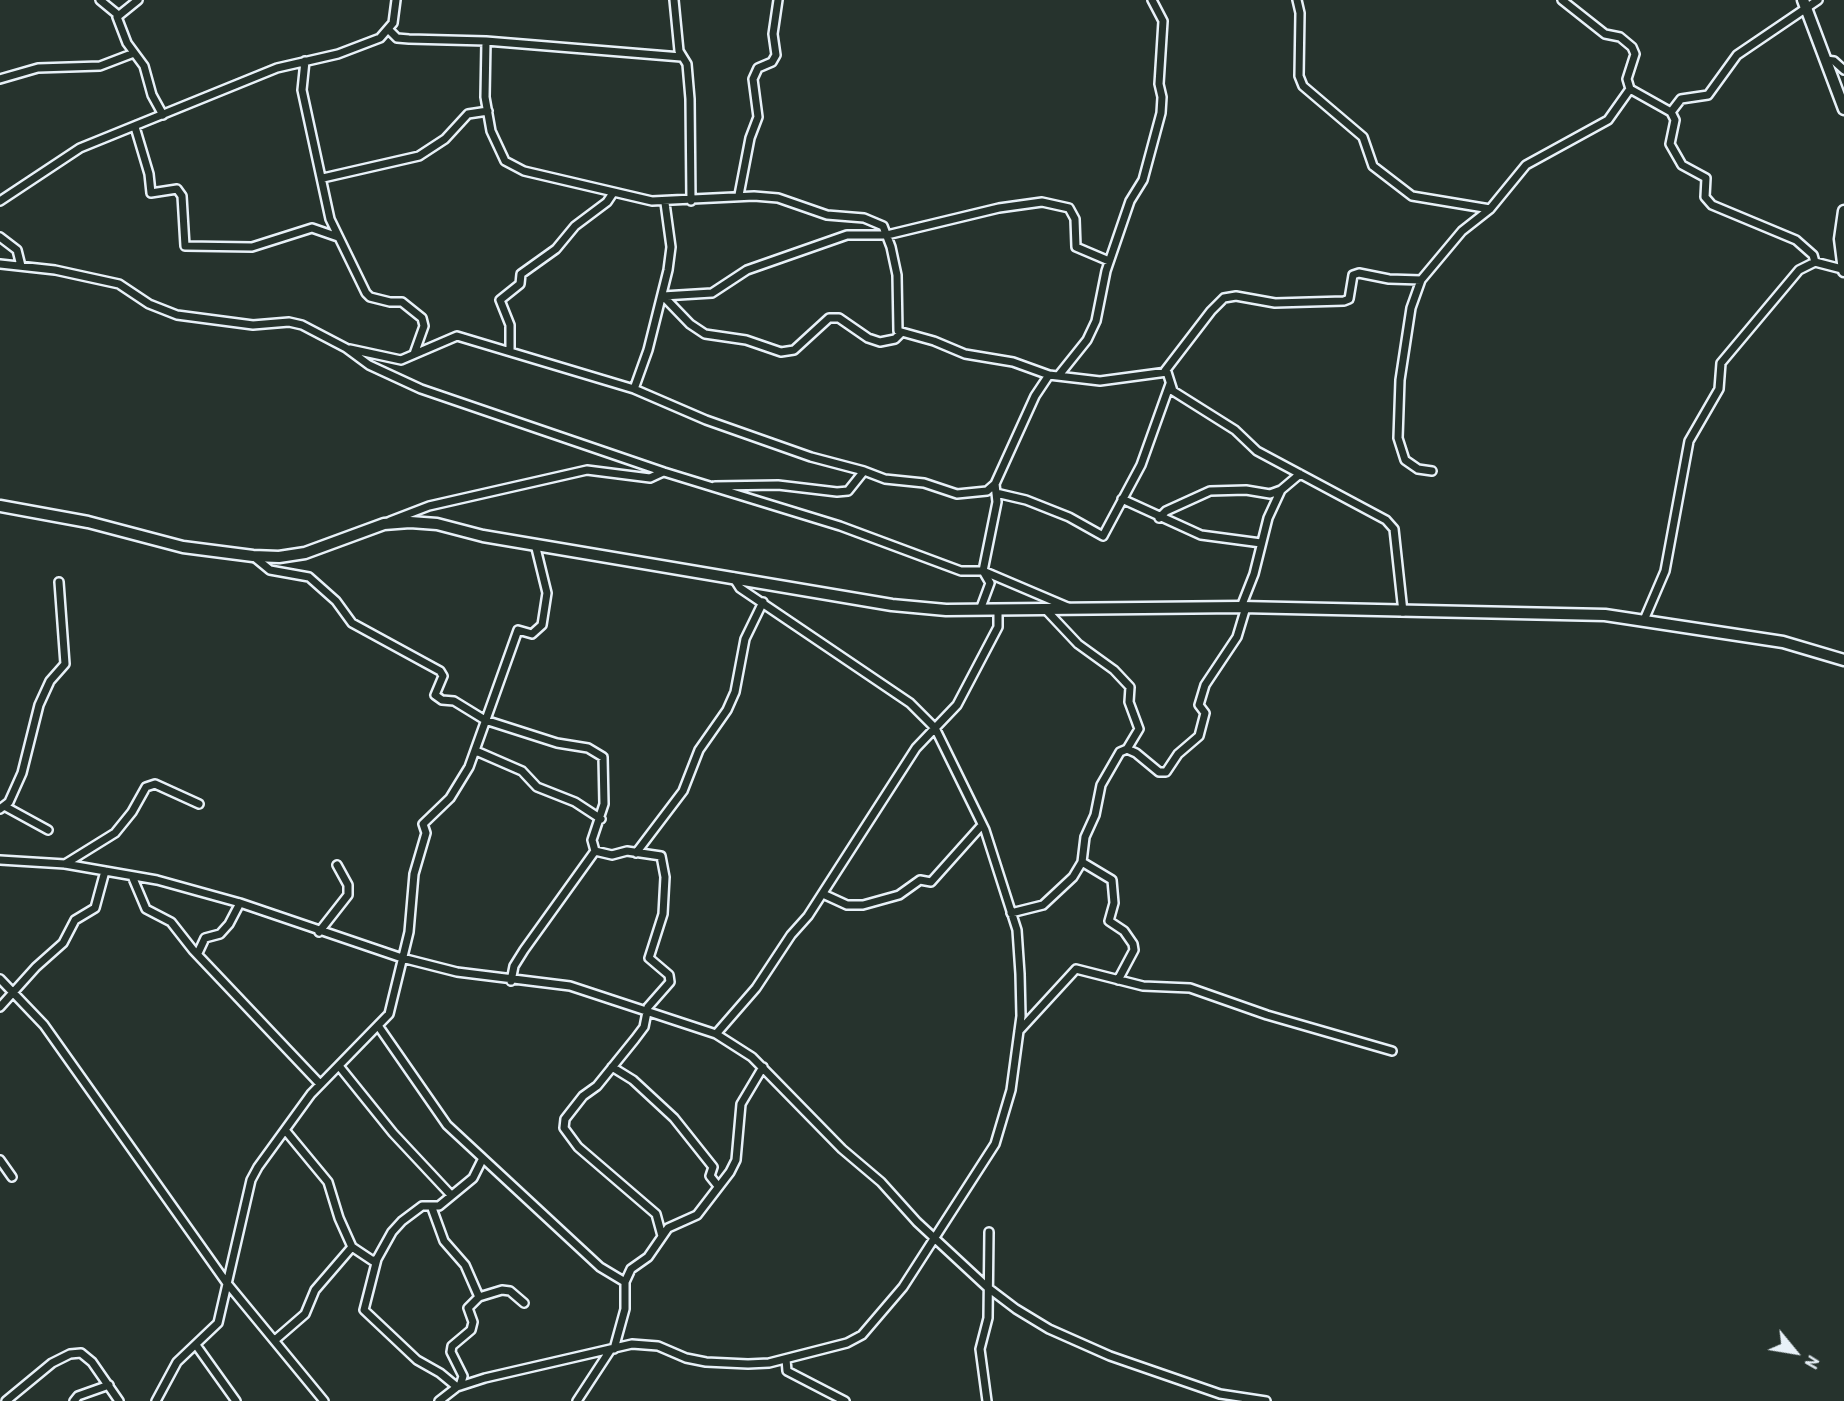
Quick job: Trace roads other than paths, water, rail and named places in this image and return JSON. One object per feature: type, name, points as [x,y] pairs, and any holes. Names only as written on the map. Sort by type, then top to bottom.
[{"type":"street","points":[[100,0],[117,14],[127,43],[144,66],[152,94],[163,115]]},
{"type":"street","points":[[117,14],[138,0]]},
{"type":"street","points":[[0,201],[80,148],[266,72],[370,42],[390,30],[396,0]]},
{"type":"street","points":[[674,0],[681,57],[687,64],[690,99],[688,135],[691,201]]},
{"type":"street","points":[[739,195],[750,138],[758,117],[753,79],[758,68],[772,62],[776,55],[773,34],[778,0]]},
{"type":"street","points":[[1059,375],[1087,340],[1096,321],[1109,261],[1130,201],[1143,180],[1161,113],[1159,84],[1163,21],[1152,0]]},
{"type":"street","points":[[1297,0],[1300,13],[1298,76],[1303,86],[1363,137],[1373,166],[1412,196],[1490,209]]},
{"type":"street","points":[[1562,0],[1605,34],[1619,37],[1632,47],[1635,54],[1627,79],[1630,89],[1671,112],[1675,120],[1670,144],[1682,165],[1706,178],[1705,197],[1712,205],[1796,240],[1813,255],[1815,262]]},
{"type":"street","points":[[1671,112],[1681,99],[1708,95],[1737,55],[1804,4],[1818,0]]},
{"type":"street","points":[[1804,4],[1844,109]]},
{"type":"street","points":[[390,30],[397,38],[486,41],[681,57]]},
{"type":"street","points":[[486,41],[491,131],[508,164],[524,171],[665,203],[739,195],[778,198],[827,215],[864,218],[883,226],[887,235],[897,275],[898,331],[934,341],[965,354],[1013,362],[1049,375],[1100,381],[1165,371],[1210,311],[1224,299],[1236,296],[1275,303],[1344,301],[1349,299],[1353,275],[1359,273],[1389,279],[1421,279]]},
{"type":"street","points":[[0,79],[38,68],[100,66],[134,53]]},
{"type":"street","points":[[1826,60],[1834,61],[1844,70]]},
{"type":"street","points":[[304,61],[302,90],[330,219],[370,297],[402,302],[422,318],[424,326],[414,354]]},
{"type":"street","points":[[1432,471],[1418,469],[1405,460],[1398,438],[1402,370],[1411,308],[1421,279],[1462,231],[1490,209],[1526,165],[1608,120],[1630,89]]},
{"type":"street","points":[[323,178],[419,156],[445,139],[468,114],[488,111]]},
{"type":"street","points":[[135,127],[149,174],[151,193],[177,189],[182,196],[185,246],[253,247],[312,228],[338,237]]},
{"type":"street","points":[[510,349],[509,325],[500,300],[520,284],[521,274],[556,249],[575,226],[607,202],[613,193]]},
{"type":"street","points":[[663,296],[712,293],[747,270],[848,235],[887,235],[999,208],[1042,202],[1069,208],[1075,219],[1076,247],[1109,261]]},
{"type":"street","points":[[634,389],[663,296],[671,247],[665,203]]},
{"type":"street","points":[[1644,620],[1665,570],[1689,441],[1719,389],[1721,363],[1799,270],[1815,262],[1843,270],[1840,239],[1844,211]]},
{"type":"street","points":[[0,237],[18,250],[21,266]]},
{"type":"street","points":[[0,264],[119,284],[149,304],[177,315],[253,325],[289,322],[302,325],[346,348],[369,365],[421,389],[664,472],[840,526],[961,571],[983,572],[1074,610]]},
{"type":"street","points":[[663,296],[690,324],[705,334],[746,340],[781,352],[794,349],[829,318],[848,321],[868,338],[880,342],[895,339],[901,333]]},
{"type":"street","points":[[346,348],[401,360],[457,336],[510,349],[634,389],[844,468],[886,479],[923,483],[957,494],[973,495],[987,491],[995,484],[1035,397],[1049,375]]},
{"type":"street","points":[[1165,371],[1173,391],[1235,430],[1257,451],[1387,520],[1394,529],[1403,612]]},
{"type":"street","points":[[996,493],[1026,500],[1069,517],[1103,536],[1141,465],[1171,382]]},
{"type":"street","points":[[0,506],[88,522],[183,547],[278,557],[305,553],[429,506],[587,470],[650,478],[664,472]]},
{"type":"street","points":[[713,486],[739,483],[848,491],[863,471]]},
{"type":"street","points":[[1158,518],[1166,511],[1210,491],[1246,490],[1270,494],[1281,490],[1300,474]]},
{"type":"street","points":[[980,610],[990,583],[983,572],[997,502],[995,484]]},
{"type":"street","points":[[1126,749],[1159,772],[1166,772],[1178,754],[1199,736],[1205,713],[1199,705],[1205,685],[1237,637],[1268,518],[1281,490]]},
{"type":"street","points":[[1122,499],[1158,518],[1200,535],[1261,544]]},
{"type":"street","points":[[384,524],[437,524],[483,536],[892,605],[980,610],[1244,607],[1605,615],[1783,642],[1844,660]]},
{"type":"street","points":[[156,1401],[177,1362],[218,1323],[251,1181],[320,1084],[379,1027],[392,1005],[413,903],[414,874],[426,833],[423,824],[450,798],[476,751],[518,631],[532,634],[542,625],[547,593],[535,544]]},
{"type":"street","points":[[253,556],[270,570],[309,577],[337,601],[352,623],[443,674],[435,695],[446,702],[454,701],[485,720],[557,743],[589,748],[603,757],[605,785],[601,819],[592,840],[595,851]]},
{"type":"street","points":[[439,1401],[458,1387],[557,1360],[632,1344],[658,1346],[686,1358],[706,1362],[769,1363],[847,1343],[862,1335],[896,1296],[995,1144],[1011,1090],[1018,1032],[1020,974],[1017,930],[982,825],[935,728],[910,704],[740,588],[733,577]]},
{"type":"street","points":[[48,830],[3,808],[22,773],[39,705],[50,681],[65,664],[59,582]]},
{"type":"street","points":[[636,853],[683,791],[699,750],[727,710],[735,692],[745,639],[763,602]]},
{"type":"street","points":[[716,1034],[756,988],[823,894],[916,748],[957,705],[998,627],[998,610]]},
{"type":"street","points":[[1011,913],[1052,900],[1073,877],[1082,862],[1084,837],[1095,815],[1101,785],[1115,757],[1126,749],[1139,729],[1129,702],[1130,687],[1114,670],[1077,644],[1046,610]]},
{"type":"street","points":[[476,751],[522,771],[537,787],[575,802],[601,819]]},
{"type":"street","points":[[65,864],[115,833],[132,812],[146,787],[155,785],[200,804]]},
{"type":"street","points":[[823,894],[847,905],[863,905],[899,895],[920,880],[932,882],[982,825]]},
{"type":"street","points":[[595,851],[612,855],[627,851],[658,854],[664,866],[663,914],[649,958],[669,975],[670,982],[655,996],[644,1027],[565,1119],[564,1128],[578,1147],[656,1214],[663,1236]]},
{"type":"street","points":[[511,981],[514,966],[524,950],[595,851]]},
{"type":"street","points":[[0,860],[65,864],[132,876],[240,903],[402,958],[457,972],[511,981],[570,986],[716,1034],[738,1046],[763,1067],[842,1149],[881,1182],[917,1222],[987,1287],[1049,1329],[1110,1356],[1220,1394],[1266,1401]]},
{"type":"street","points":[[1082,862],[1111,880],[1114,903],[1109,920],[1124,931],[1133,944],[1134,950],[1118,980]]},
{"type":"street","points":[[319,932],[348,895],[348,885],[337,865]]},
{"type":"street","points":[[0,1007],[16,993],[36,967],[63,943],[75,920],[95,908],[105,871]]},
{"type":"street","points":[[132,876],[146,909],[171,922],[320,1084]]},
{"type":"street","points":[[198,953],[205,938],[220,934],[229,925],[240,903]]},
{"type":"street","points":[[1018,1032],[1076,969],[1143,986],[1191,988],[1267,1015],[1392,1051]]},
{"type":"street","points":[[0,979],[16,993],[68,1056],[139,1162],[226,1282],[324,1401]]},
{"type":"street","points":[[379,1027],[447,1125],[482,1160],[491,1162],[527,1200],[600,1267],[625,1282]]},
{"type":"street","points":[[339,1066],[393,1133],[451,1195]]},
{"type":"street","points":[[612,1067],[633,1080],[674,1118],[713,1167],[710,1176],[718,1186]]},
{"type":"street","points":[[577,1401],[613,1349],[625,1309],[625,1282],[631,1269],[648,1257],[668,1228],[697,1216],[736,1160],[741,1104],[763,1067]]},
{"type":"street","points":[[285,1130],[328,1182],[339,1218],[352,1247],[373,1261],[377,1259]]},
{"type":"street","points":[[0,1160],[12,1177]]},
{"type":"street","points":[[458,1387],[417,1360],[364,1310],[377,1259],[402,1222],[422,1206],[432,1208],[473,1178],[482,1160]]},
{"type":"street","points":[[432,1208],[444,1241],[465,1265],[470,1283],[479,1297]]},
{"type":"street","points":[[987,1401],[981,1349],[988,1318],[989,1233]]},
{"type":"street","points":[[275,1340],[305,1314],[315,1290],[352,1247]]},
{"type":"street","points":[[458,1387],[463,1376],[451,1352],[452,1346],[471,1330],[468,1308],[479,1297],[494,1291],[510,1291],[524,1304]]},
{"type":"street","points":[[196,1345],[236,1401]]},
{"type":"street","points":[[6,1401],[52,1363],[70,1354],[81,1353],[119,1401]]},
{"type":"street","points":[[786,1359],[787,1371],[845,1401]]},
{"type":"street","points":[[74,1401],[78,1396],[109,1385]]}]
